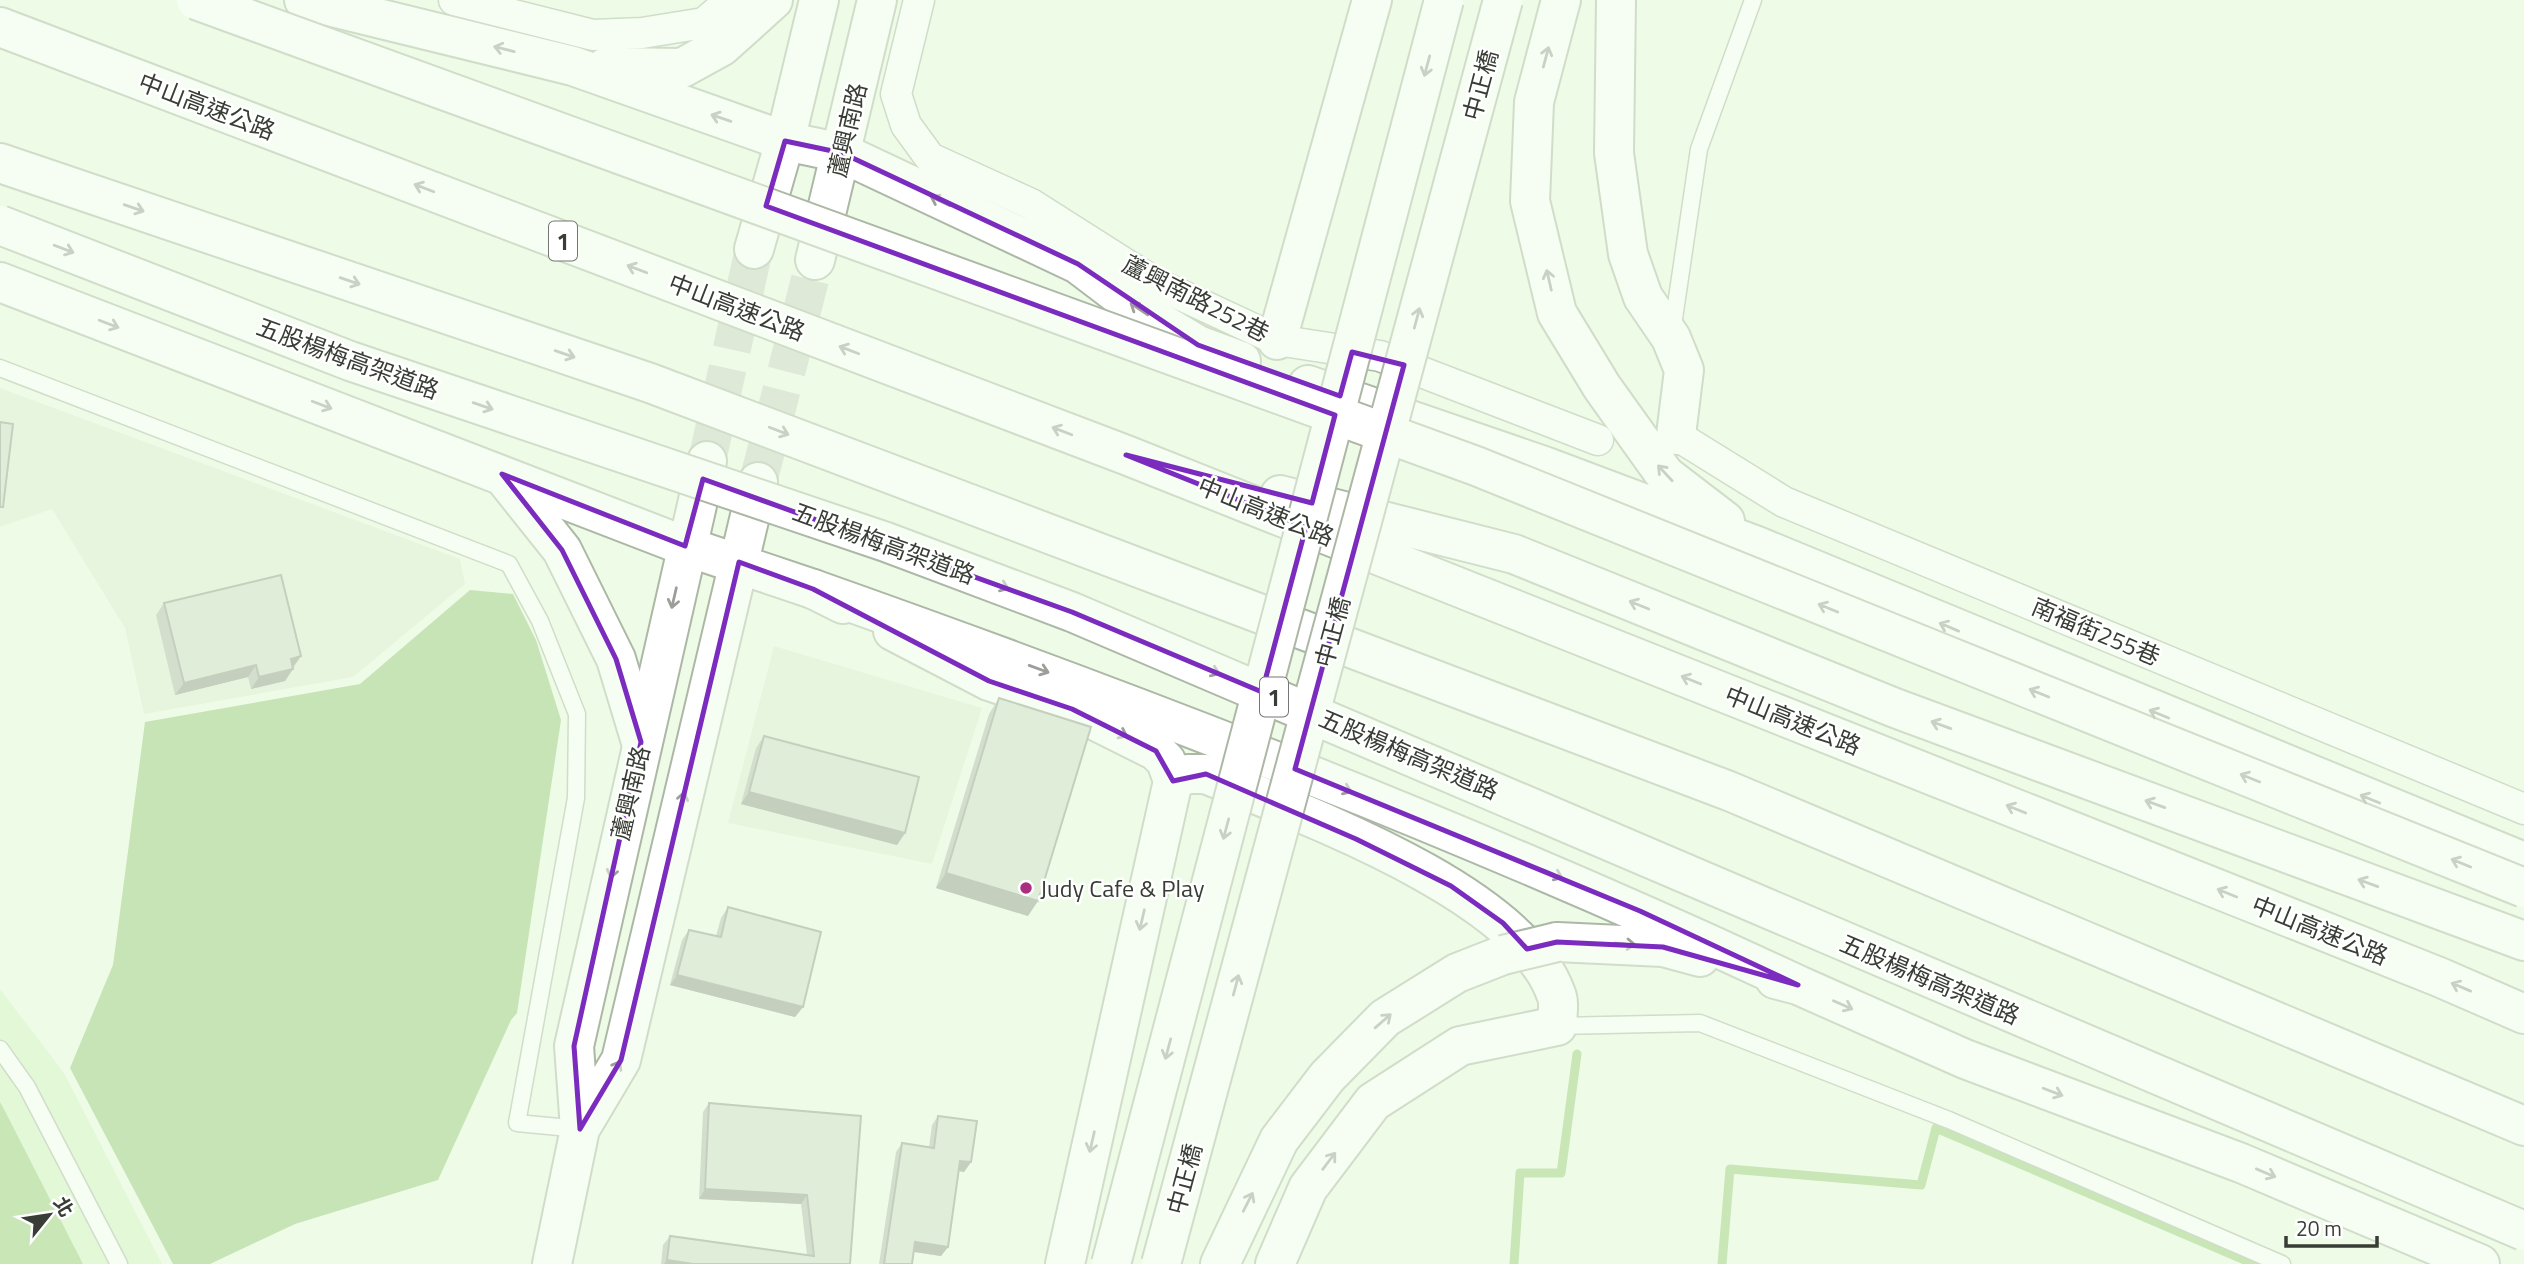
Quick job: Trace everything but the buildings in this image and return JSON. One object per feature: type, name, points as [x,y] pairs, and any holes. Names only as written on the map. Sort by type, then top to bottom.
[{"type":"main road","points":[[196,0],[1476,466],[2524,888]]},
{"type":"main road","points":[[304,0],[573,66],[785,141],[842,153],[1078,264],[1136,308],[1198,345],[1544,466],[1757,546],[1986,643],[2524,862]]},
{"type":"main road","points":[[573,66],[682,68],[722,46],[773,0]]},
{"type":"main road","points":[[754,249],[785,141],[819,0]]},
{"type":"main road","name":"蘆興南路","points":[[815,260],[877,0]]},
{"type":"main road","points":[[1277,340],[1372,0]]},
{"type":"main road","name":"中正橋","points":[[1111,1264],[1444,0]]},
{"type":"main road","name":"中正橋","points":[[1161,1264],[1503,0]]},
{"type":"main road","points":[[1561,0],[1534,102],[1531,201],[1557,313],[1602,387],[1665,475],[1757,546]]},
{"type":"main road","points":[[1616,0],[1614,153],[1628,254],[1643,297],[1671,338],[1684,370],[1676,435]]},
{"type":"main road","name":"中山高速公路","points":[[0,27],[1126,455],[2439,977],[2524,1014]]},
{"type":"main road","points":[[0,163],[650,383],[1729,791],[2524,1126]]},
{"type":"main road","name":"五股楊梅高架道路","points":[[0,225],[350,361],[886,542],[1072,612],[2524,1231]]},
{"type":"main road","points":[[0,282],[685,546],[739,562],[1047,671],[1462,835],[1640,911],[1965,1059],[2241,1163],[2480,1264]]},
{"type":"main road","points":[[1126,455],[1514,554],[1895,708],[2524,941]]},
{"type":"main road","name":"蘆興南路","points":[[552,1264],[580,1129],[574,1046],[685,546],[707,461]]},
{"type":"main road","points":[[502,474],[562,550],[616,660],[641,742]]},
{"type":"main road","name":"蘆興南路","points":[[580,1129],[621,1060],[758,482]]},
{"type":"main road","points":[[813,589],[989,681],[1072,709],[1156,751],[1166,761],[1173,781],[1065,1264]]},
{"type":"main road","points":[[1173,781],[1187,774],[1206,774],[1316,821],[1451,886],[1503,923],[1546,971],[1558,997],[1557,1026],[1460,1046],[1373,1102],[1308,1188],[1275,1264]]},
{"type":"main road","points":[[1220,1264],[1279,1140],[1326,1077],[1385,1017],[1457,973],[1503,955],[1557,942],[1663,947],[1798,985]]},
{"type":"street","points":[[454,0],[593,35],[642,33],[704,23],[731,0]]},
{"type":"street","name":"蘆興南路252巷","points":[[919,0],[896,94],[906,125],[930,158],[1031,204],[1157,284],[1277,340],[1380,356],[1598,440]]},
{"type":"street","name":"南福街255巷","points":[[1676,435],[1784,502],[2524,809]]},
{"type":"lane","points":[[1671,338],[1699,149],[1753,0]]},
{"type":"lane","points":[[0,368],[509,564],[540,621],[577,715],[576,798],[517,1124],[580,1129]]},
{"type":"lane","points":[[1557,1026],[1700,1023],[1949,1120],[2282,1264]]},
{"type":"lane","points":[[0,1049],[27,1087],[119,1264]]},
{"type":"highlighted area","points":[[785,141],[842,153],[1078,264],[1198,345],[1340,396],[1352,352],[1404,365],[1295,769],[1640,911],[1798,985],[1663,947],[1557,942],[1527,949],[1503,923],[1451,886],[1356,839],[1206,774],[1173,781],[1156,751],[1072,709],[989,681],[813,589],[739,562],[621,1060],[580,1129],[574,1046],[641,742],[616,659],[562,550],[502,474],[685,546],[703,479],[1072,612],[1262,692],[1306,527],[1126,455],[1312,503],[1335,415],[766,206]]},
{"type":"shaded area","points":[[0,388],[460,559],[465,584],[353,677],[144,714],[125,628],[52,509],[0,527]]},
{"type":"shaded area","points":[[470,590],[513,594],[536,640],[561,720],[517,1013],[511,1020],[438,1180],[295,1224],[210,1264],[173,1264],[70,1068],[113,965],[145,722],[360,684]]},
{"type":"shaded area","points":[[774,646],[982,708],[932,864],[728,823]]},
{"type":"shaded area","points":[[0,989],[64,1073],[162,1264],[0,1264]]},
{"type":"shaded area","points":[[0,1102],[6,1113],[83,1264],[0,1264]]},
{"type":"waterway","points":[[1514,1264],[1520,1173],[1561,1173],[1577,1054]]},
{"type":"waterway","points":[[1722,1264],[1730,1169],[1921,1185],[1936,1128],[2254,1264]]},
{"type":"tunnel","points":[[707,461],[754,249]]},
{"type":"tunnel","points":[[758,482],[815,260]]},
{"type":"place","name":"Judy Cafe & Play","points":[[1026,888]]}]
